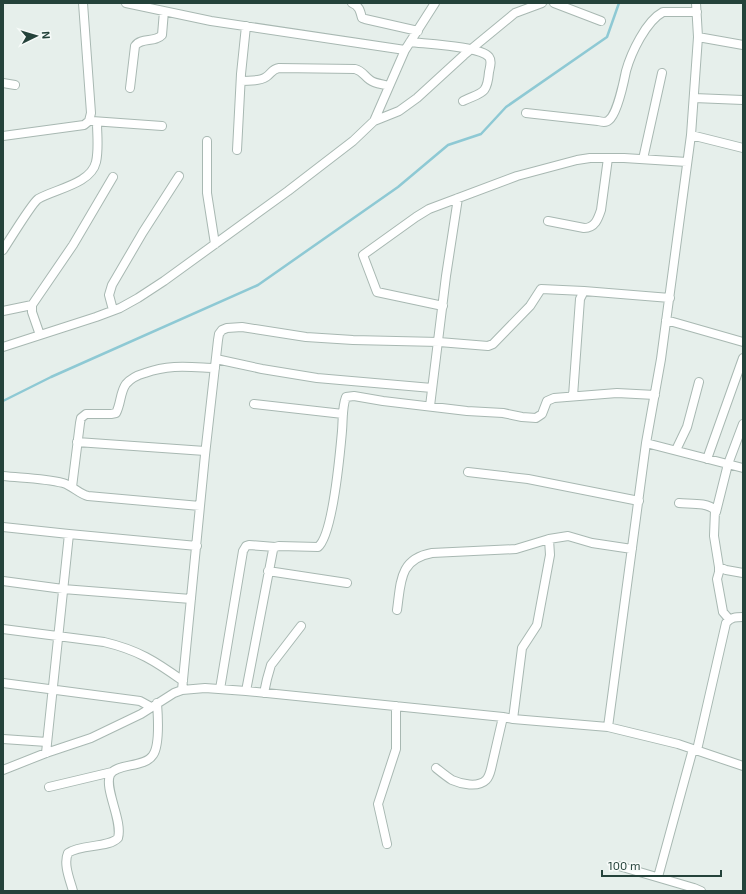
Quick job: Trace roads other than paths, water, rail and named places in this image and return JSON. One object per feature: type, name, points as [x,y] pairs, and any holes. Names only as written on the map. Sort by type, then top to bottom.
[{"type":"street","points":[[3,250],[37,199],[78,181],[92,172],[96,158],[91,113],[83,3]]},
{"type":"street","points":[[126,3],[211,21],[405,50]]},
{"type":"street","points":[[352,3],[360,9],[362,18],[418,30]]},
{"type":"street","points":[[3,347],[113,310],[138,298],[164,281],[348,146],[374,121],[405,50],[434,3]]},
{"type":"street","points":[[374,121],[398,111],[417,98],[471,49],[515,13],[542,3]]},
{"type":"street","points":[[554,3],[601,21]]},
{"type":"street","points":[[608,727],[646,443],[662,359],[691,136],[698,37],[696,3]]},
{"type":"street","points":[[130,88],[135,46],[141,41],[162,35],[164,11]]},
{"type":"street","points":[[526,113],[606,122],[609,121],[614,113],[632,55],[650,22],[662,12],[697,12]]},
{"type":"street","points":[[237,150],[240,81],[246,26]]},
{"type":"street","points":[[698,37],[743,45]]},
{"type":"street","points":[[410,42],[471,49],[484,53],[490,59],[488,85],[483,92],[463,101]]},
{"type":"street","points":[[240,81],[260,80],[268,76],[274,69],[279,68],[355,69],[360,70],[373,82],[389,86]]},
{"type":"street","points":[[643,159],[662,73]]},
{"type":"street","points":[[3,83],[15,85]]},
{"type":"street","points":[[694,98],[743,100]]},
{"type":"street","points":[[3,136],[84,125],[93,121],[162,126]]},
{"type":"street","points":[[691,136],[743,148]]},
{"type":"street","points":[[207,141],[208,198],[215,244]]},
{"type":"street","points":[[443,306],[377,292],[363,255],[429,209],[517,176],[560,164],[590,158],[687,162]]},
{"type":"street","points":[[548,221],[584,228],[589,228],[594,225],[601,210],[608,158]]},
{"type":"street","points":[[113,310],[109,295],[112,285],[143,232],[179,176]]},
{"type":"street","points":[[40,335],[32,312],[32,305],[73,245],[113,177]]},
{"type":"street","points":[[430,406],[458,198]]},
{"type":"street","points":[[182,690],[205,452],[219,334],[222,330],[227,328],[242,327],[306,337],[439,342],[488,346],[493,344],[530,306],[541,289],[670,298]]},
{"type":"street","points":[[573,396],[580,298],[584,291]]},
{"type":"street","points":[[3,311],[32,305]]},
{"type":"street","points":[[666,320],[743,342]]},
{"type":"street","points":[[707,459],[743,358]]},
{"type":"street","points":[[216,359],[262,369],[317,378],[432,388]]},
{"type":"street","points":[[72,487],[81,418],[86,414],[91,413],[116,413],[123,389],[131,379],[157,369],[167,367],[215,368]]},
{"type":"street","points":[[676,450],[687,427],[699,382]]},
{"type":"street","points":[[220,689],[243,551],[246,546],[318,547],[325,539],[330,520],[339,461],[344,401],[346,397],[349,396],[467,411],[494,412],[536,418],[542,414],[547,401],[550,399],[617,393],[655,395]]},
{"type":"street","points":[[254,404],[343,414]]},
{"type":"street","points":[[729,619],[723,612],[717,578],[719,567],[714,536],[716,512],[728,464],[743,424]]},
{"type":"street","points":[[77,442],[205,452]]},
{"type":"street","points":[[646,443],[743,468]]},
{"type":"street","points":[[468,472],[528,480],[638,501]]},
{"type":"street","points":[[3,476],[48,480],[72,487],[82,495],[88,496],[200,506]]},
{"type":"street","points":[[679,503],[712,507],[716,512]]},
{"type":"street","points":[[3,527],[197,546]]},
{"type":"street","points":[[46,753],[69,534]]},
{"type":"street","points":[[397,610],[401,578],[416,557],[432,553],[516,549],[549,539],[568,536],[592,543],[632,549]]},
{"type":"street","points":[[513,719],[522,648],[537,625],[550,556],[549,539]]},
{"type":"street","points":[[246,691],[271,554],[275,547]]},
{"type":"street","points":[[719,567],[726,570],[743,573]]},
{"type":"street","points":[[268,571],[346,583]]},
{"type":"street","points":[[3,581],[63,589],[191,600]]},
{"type":"street","points":[[658,877],[695,750],[726,623],[729,619],[743,617]]},
{"type":"street","points":[[264,693],[271,665],[301,626]]},
{"type":"street","points":[[3,629],[104,642],[131,649],[153,660],[183,681]]},
{"type":"street","points":[[3,683],[140,701],[154,706]]},
{"type":"street","points":[[3,770],[46,753],[91,738],[134,718],[182,690],[191,688],[246,691],[513,719],[608,727],[695,750],[743,766]]},
{"type":"street","points":[[48,787],[112,772],[149,760],[156,750],[158,732],[154,706]]},
{"type":"street","points":[[387,844],[378,804],[396,749],[396,706]]},
{"type":"street","points":[[436,768],[452,780],[458,782],[477,784],[486,780],[490,775],[503,717]]},
{"type":"street","points":[[3,739],[47,742]]},
{"type":"street","points":[[73,891],[66,858],[68,853],[78,849],[112,842],[118,838],[118,824],[109,781],[112,772]]},
{"type":"street","points":[[619,866],[701,891]]},
{"type":"waterway","points":[[3,401],[51,377],[258,285],[398,187],[448,145],[481,134],[506,107],[607,37],[619,3]]}]
